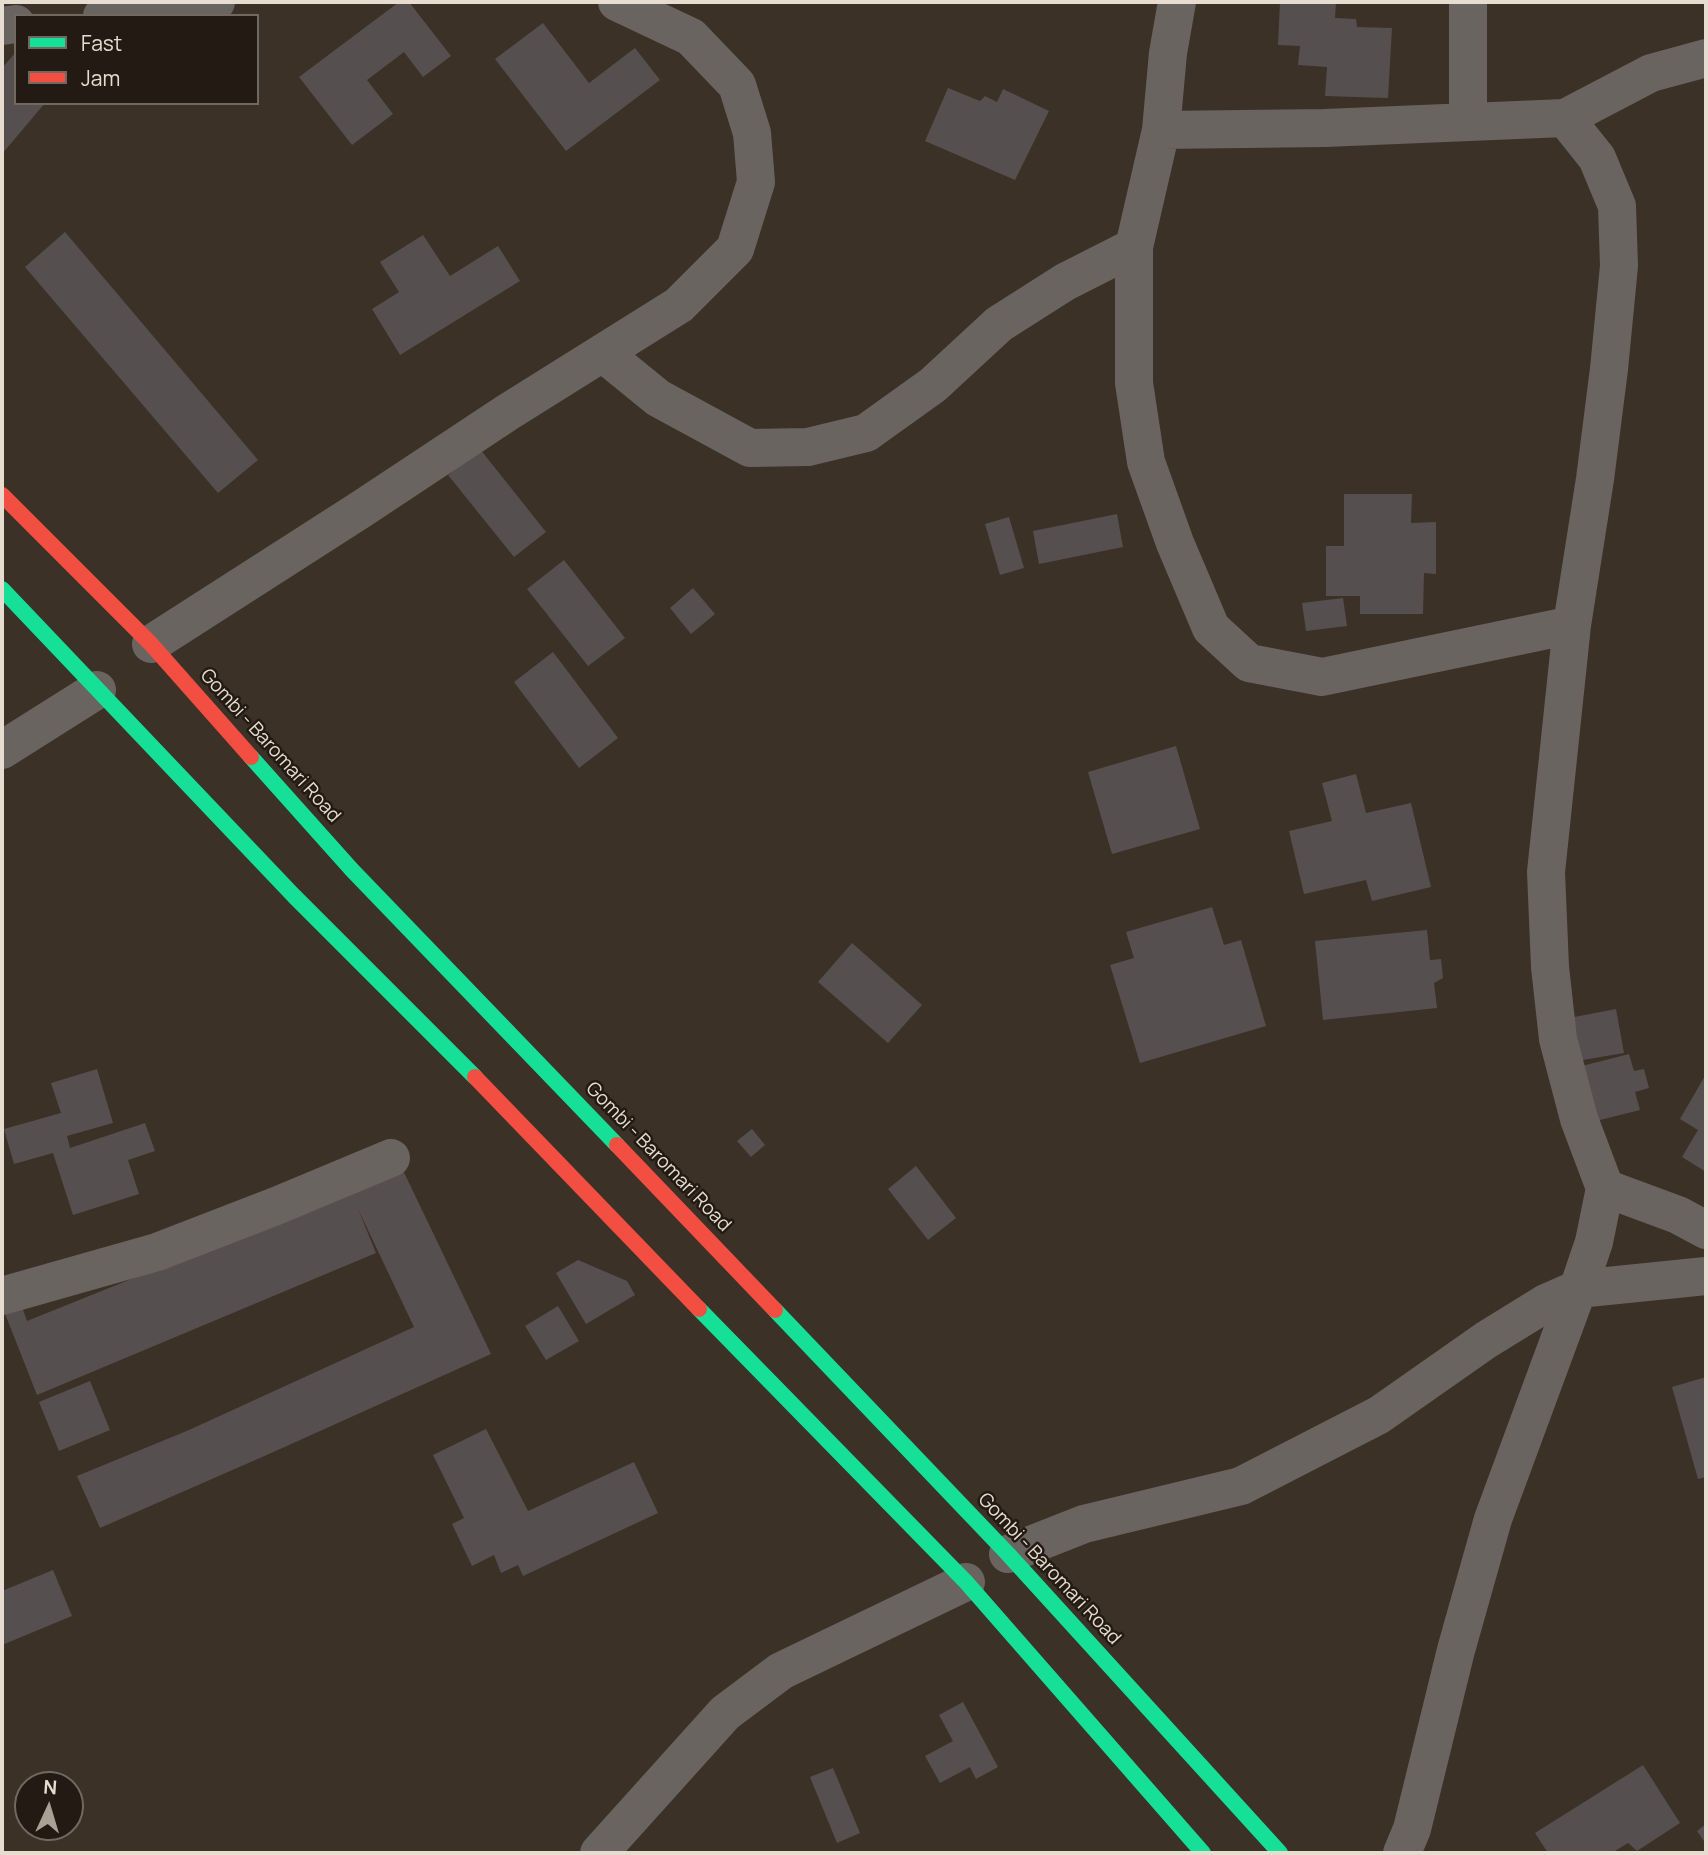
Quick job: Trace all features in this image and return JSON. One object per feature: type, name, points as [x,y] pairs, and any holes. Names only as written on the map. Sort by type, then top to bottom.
[{"type":"main road","name":"Gombi - Baromari Road","points":[[2,495],[151,644],[352,870],[1008,1554],[1280,1853]]},
{"type":"main road","points":[[2,589],[294,896],[530,1132],[966,1582],[1203,1853]]},
{"type":"street","points":[[121,14],[216,2]]},
{"type":"street","points":[[151,644],[508,412],[679,305],[735,249],[756,182],[752,133],[737,85],[691,37],[617,2]]},
{"type":"street","points":[[1177,2],[1168,53],[1161,130],[1134,247],[1134,383],[1146,462],[1175,543],[1211,628],[1249,663],[1322,677],[1572,625]]},
{"type":"street","points":[[1468,2],[1468,122]]},
{"type":"street","points":[[1161,130],[1325,128],[1565,118],[1651,73],[1706,58]]},
{"type":"street","points":[[1402,1853],[1412,1829],[1456,1650],[1493,1519],[1594,1242],[1605,1188],[1579,1119],[1558,1039],[1550,967],[1546,872],[1572,625],[1595,479],[1619,266],[1616,206],[1597,158],[1565,118]]},
{"type":"street","points":[[604,354],[658,398],[750,448],[808,447],[866,433],[933,385],[999,324],[1065,282],[1134,247]]},
{"type":"street","points":[[2,750],[97,690]]},
{"type":"street","points":[[2,1296],[157,1252],[391,1158]]},
{"type":"street","points":[[1605,1188],[1678,1215],[1706,1230]]},
{"type":"street","points":[[1008,1554],[1084,1524],[1241,1486],[1378,1415],[1486,1340],[1546,1303],[1578,1289],[1706,1276]]},
{"type":"street","points":[[599,1853],[725,1713],[781,1671],[966,1582]]},
{"type":"building","points":[[399,2],[409,2],[451,56],[423,77],[404,52],[367,80],[393,114],[352,145],[299,77]]},
{"type":"building","points":[[1280,2],[1336,2],[1335,18],[1356,19],[1357,27],[1392,28],[1388,98],[1325,96],[1327,67],[1298,65],[1300,46],[1278,45]]},
{"type":"building","points":[[543,23],[589,83],[635,48],[660,80],[566,151],[495,59]]},
{"type":"building","points":[[14,54],[14,105],[43,105],[2,154],[2,68]]},
{"type":"building","points":[[948,88],[980,101],[985,96],[997,102],[1003,89],[1049,111],[1015,180],[925,141]]},
{"type":"building","points":[[65,232],[258,460],[218,493],[25,267]]},
{"type":"building","points":[[423,235],[450,276],[498,246],[520,281],[400,355],[372,309],[399,292],[380,262]]},
{"type":"building","points":[[480,449],[546,532],[514,557],[448,475]]},
{"type":"building","points":[[1344,494],[1412,494],[1411,523],[1436,522],[1436,574],[1424,573],[1423,614],[1360,614],[1360,596],[1326,596],[1326,546],[1344,546]]},
{"type":"building","points":[[1117,514],[1123,547],[1039,564],[1033,531]]},
{"type":"building","points":[[1009,517],[1024,568],[1000,575],[985,524]]},
{"type":"building","points":[[564,560],[625,638],[588,666],[527,589]]},
{"type":"building","points":[[693,588],[715,614],[691,634],[670,608]]},
{"type":"building","points":[[1343,598],[1347,626],[1306,631],[1302,603]]},
{"type":"building","points":[[553,652],[618,738],[579,768],[514,682]]},
{"type":"building","points":[[1176,746],[1200,829],[1112,854],[1088,772]]},
{"type":"building","points":[[1356,774],[1366,813],[1411,803],[1431,887],[1372,901],[1366,880],[1304,894],[1289,831],[1332,821],[1322,783]]},
{"type":"building","points":[[1212,907],[1224,945],[1241,940],[1266,1026],[1140,1063],[1110,965],[1134,958],[1126,932]]},
{"type":"building","points":[[1427,930],[1430,960],[1441,959],[1443,978],[1434,983],[1437,1008],[1323,1020],[1315,941]]},
{"type":"building","points":[[852,943],[922,1005],[888,1043],[818,982]]},
{"type":"building","points":[[1616,1009],[1624,1053],[1577,1061],[1569,1018]]},
{"type":"building","points":[[1629,1054],[1634,1071],[1644,1069],[1649,1088],[1635,1092],[1640,1110],[1592,1122],[1578,1067]]},
{"type":"building","points":[[97,1069],[113,1123],[67,1136],[70,1148],[145,1123],[155,1151],[128,1160],[139,1194],[73,1215],[53,1153],[14,1164],[4,1129],[61,1113],[51,1083]]},
{"type":"building","points":[[1706,1074],[1706,1172],[1682,1157],[1698,1130],[1680,1119]]},
{"type":"building","points":[[752,1129],[765,1145],[751,1157],[737,1141]]},
{"type":"building","points":[[400,1164],[491,1354],[100,1528],[77,1476],[189,1430],[414,1327],[358,1209],[376,1253],[37,1395],[2,1306],[18,1296],[27,1321],[181,1259]]},
{"type":"building","points":[[916,1166],[956,1218],[928,1240],[888,1189]]},
{"type":"building","points":[[578,1260],[627,1281],[635,1295],[586,1324],[556,1273]]},
{"type":"building","points":[[558,1306],[579,1341],[546,1360],[525,1326]]},
{"type":"building","points":[[1706,1377],[1706,1477],[1698,1479],[1672,1387]]},
{"type":"building","points":[[90,1381],[110,1430],[59,1451],[39,1402]]},
{"type":"building","points":[[486,1429],[528,1511],[634,1462],[658,1513],[523,1576],[518,1565],[501,1573],[494,1555],[472,1566],[452,1524],[464,1518],[433,1455]]},
{"type":"building","points":[[53,1570],[72,1616],[2,1645],[2,1591]]},
{"type":"building","points":[[963,1702],[998,1767],[976,1779],[970,1767],[940,1783],[925,1756],[953,1741],[939,1715]]},
{"type":"building","points":[[1643,1765],[1680,1823],[1637,1851],[1628,1843],[1612,1853],[1548,1853],[1535,1833]]},
{"type":"building","points":[[833,1768],[860,1833],[837,1843],[810,1777]]},
{"type":"building","points":[[1706,1824],[1706,1844],[1697,1831]]},
{"type":"traffic: fast","points":[[2,589],[294,896],[475,1077]]},
{"type":"traffic: fast","points":[[251,757],[352,870],[617,1145]]},
{"type":"traffic: fast","points":[[699,1309],[966,1582],[1203,1853]]},
{"type":"traffic: fast","points":[[775,1310],[1008,1554],[1280,1853]]},
{"type":"traffic: jam","points":[[2,495],[151,644],[251,757]]},
{"type":"traffic: jam","points":[[475,1077],[699,1309]]},
{"type":"traffic: jam","points":[[617,1145],[775,1310]]}]
